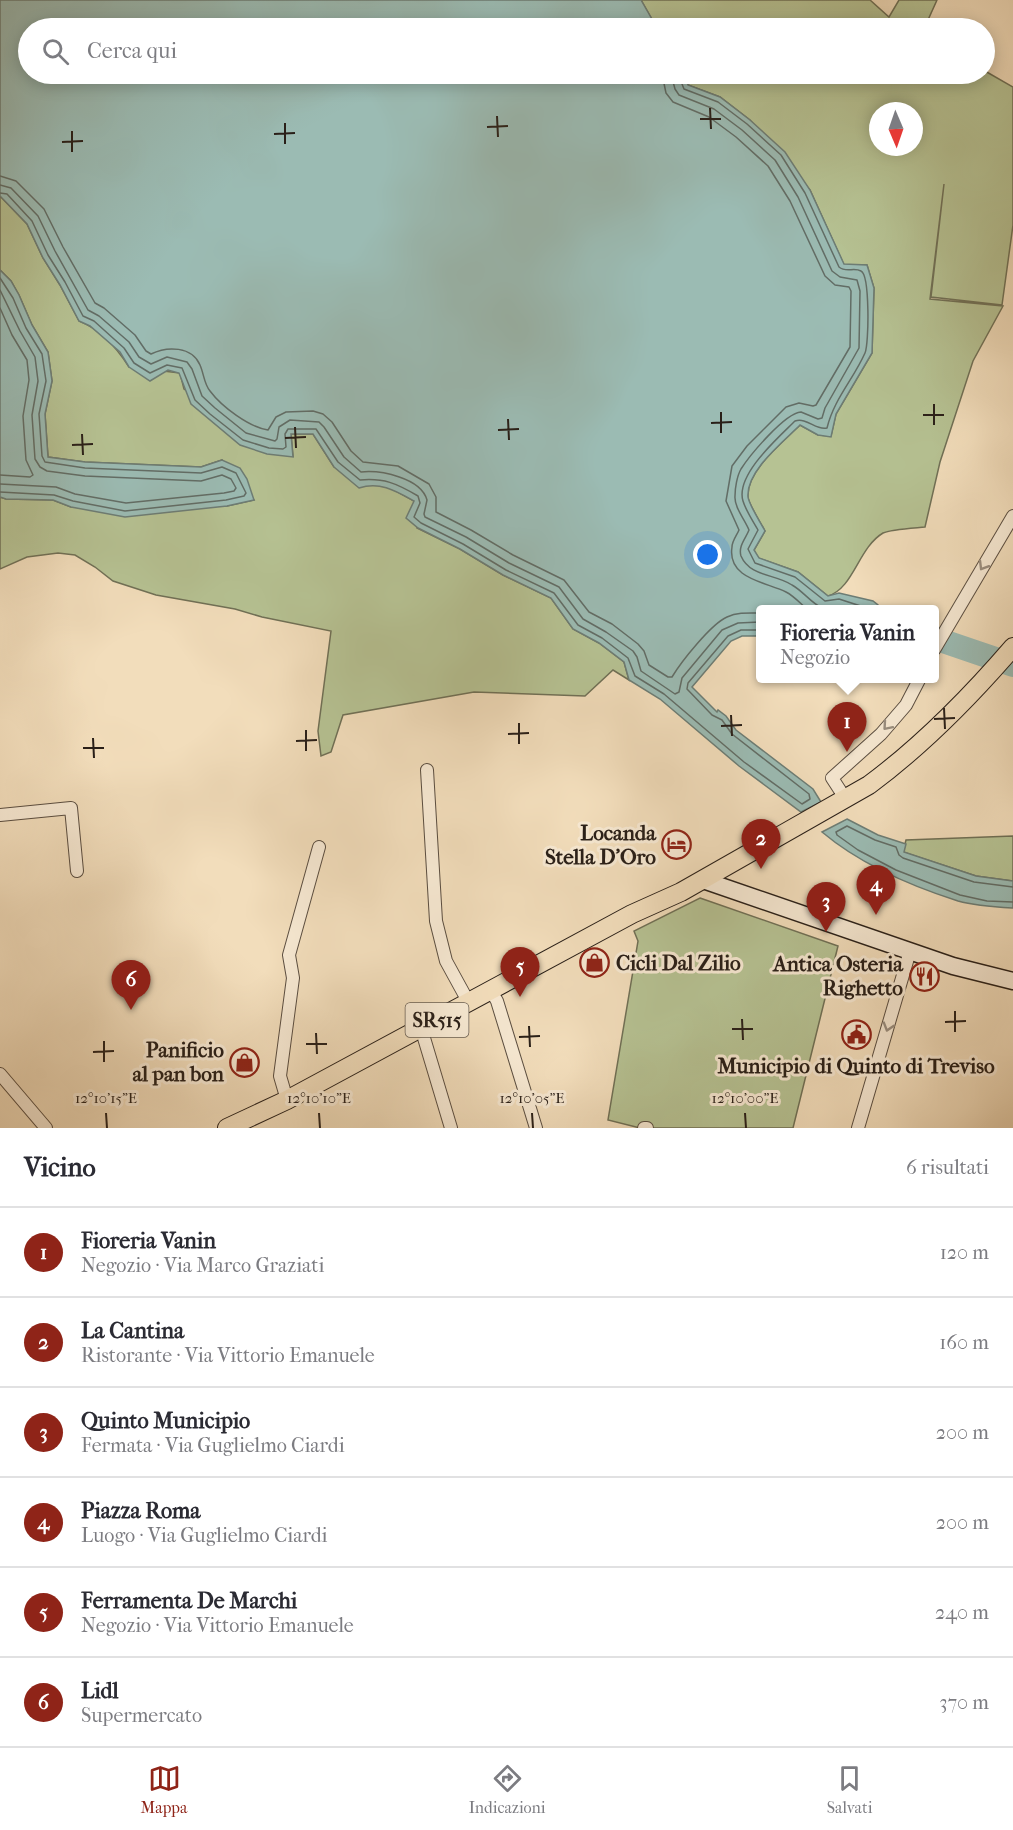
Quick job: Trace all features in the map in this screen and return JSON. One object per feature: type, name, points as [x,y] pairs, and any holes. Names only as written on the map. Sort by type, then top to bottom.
[{"type":"main road","name":"SR515","points":[[227,1128],[287,1100],[644,908],[704,880],[869,785],[896,765],[949,717],[1013,646]]},
{"type":"main road","name":"SR515","points":[[644,908],[665,892],[704,870],[764,845]]},
{"type":"main road","points":[[704,880],[953,966],[1013,981]]},
{"type":"street","points":[[939,641],[1013,516]]},
{"type":"street","points":[[844,798],[832,778],[881,734],[906,705],[917,683]]},
{"type":"street","points":[[427,770],[435,921],[446,961],[469,1003]]},
{"type":"street","points":[[0,815],[71,808],[77,871]]},
{"type":"street","points":[[287,1100],[280,1076],[293,978],[290,955],[319,847]]},
{"type":"street","points":[[858,1128],[910,951]]},
{"type":"street","points":[[491,991],[497,1001],[536,1128]]},
{"type":"street","points":[[422,1028],[451,1128]]},
{"type":"street","points":[[0,1074],[46,1128]]},
{"type":"green space","points":[[641,0],[870,0],[889,17],[899,0],[937,0],[929,18],[651,18]]},
{"type":"green space","points":[[995,77],[1013,87],[1013,225],[1002,305],[931,297],[944,184],[930,299],[1003,306],[973,361],[940,462],[925,527],[883,533],[868,548],[844,585],[837,592],[828,596],[798,572],[758,558],[754,550],[765,531],[749,500],[749,487],[759,467],[800,425],[818,435],[831,436],[836,414],[872,353],[874,288],[867,265],[844,265],[810,190],[750,120],[720,97],[688,84],[995,84]]},
{"type":"green space","points":[[0,196],[27,224],[43,258],[79,321],[87,324],[107,340],[129,367],[180,373],[184,389],[293,456],[291,434],[313,434],[334,467],[370,484],[389,487],[414,501],[417,528],[460,549],[503,575],[551,598],[573,629],[599,643],[624,662],[629,680],[613,670],[585,696],[474,692],[343,715],[331,752],[321,756],[318,731],[331,631],[235,609],[156,595],[113,581],[75,555],[58,553],[27,557],[0,569],[0,497],[53,500],[71,507],[227,506],[254,500],[222,460],[201,467],[85,462],[48,457],[45,414],[52,381],[48,352],[11,281],[0,270]]},
{"type":"green space","points":[[1013,836],[1013,881],[976,876],[903,852],[906,840]]},
{"type":"green space","points":[[700,898],[838,946],[793,1128],[640,1128],[608,1120],[638,941],[634,931]]},
{"type":"water","points":[[0,0],[641,0],[651,18],[18,18],[18,84],[688,84],[720,97],[750,120],[785,152],[810,190],[844,264],[867,265],[874,288],[872,353],[836,414],[831,437],[818,435],[800,425],[776,448],[753,477],[748,497],[765,531],[754,550],[759,558],[798,572],[828,596],[839,593],[873,601],[878,605],[756,605],[756,636],[742,636],[731,641],[692,687],[717,712],[718,710],[726,716],[736,730],[813,789],[821,802],[801,812],[739,766],[660,699],[629,680],[624,662],[599,643],[573,629],[551,598],[503,575],[460,549],[418,528],[406,518],[414,501],[381,486],[359,488],[334,467],[313,434],[291,434],[293,457],[267,454],[240,445],[191,404],[179,373],[168,370],[150,381],[129,367],[120,352],[90,326],[79,321],[43,258],[27,224],[0,196]]},
{"type":"water","points":[[0,270],[11,281],[48,352],[52,381],[45,414],[48,457],[85,462],[201,467],[222,460],[240,468],[247,479],[254,500],[227,506],[125,517],[71,507],[53,500],[0,497]]},
{"type":"water","points":[[847,819],[878,835],[906,844],[904,852],[976,876],[1013,881],[1013,908],[958,901],[904,881],[869,864],[822,832]]},
{"type":"waterway","points":[[939,640],[1013,665]]},
{"type":"place","name":"Fioreria Vanin","points":[[847,752]]},
{"type":"place","name":"Locanda Stella D'Oro","points":[[677,845]]},
{"type":"place","name":"La Cantina","points":[[761,869]]},
{"type":"place","name":"Piazza Roma","points":[[876,915]]},
{"type":"place","name":"Quinto Municipio","points":[[826,932]]},
{"type":"place","name":"Cicli Dal Zilio","points":[[595,963]]},
{"type":"place","name":"Antica Osteria Righetto","points":[[924,976]]},
{"type":"place","name":"Ferramenta De Marchi","points":[[520,997]]},
{"type":"place","name":"Lidl","points":[[131,1010]]},
{"type":"place","name":"Municipio di Quinto di Treviso","points":[[856,1035]]},
{"type":"place","name":"Panificio al pan bon","points":[[245,1062]]}]
